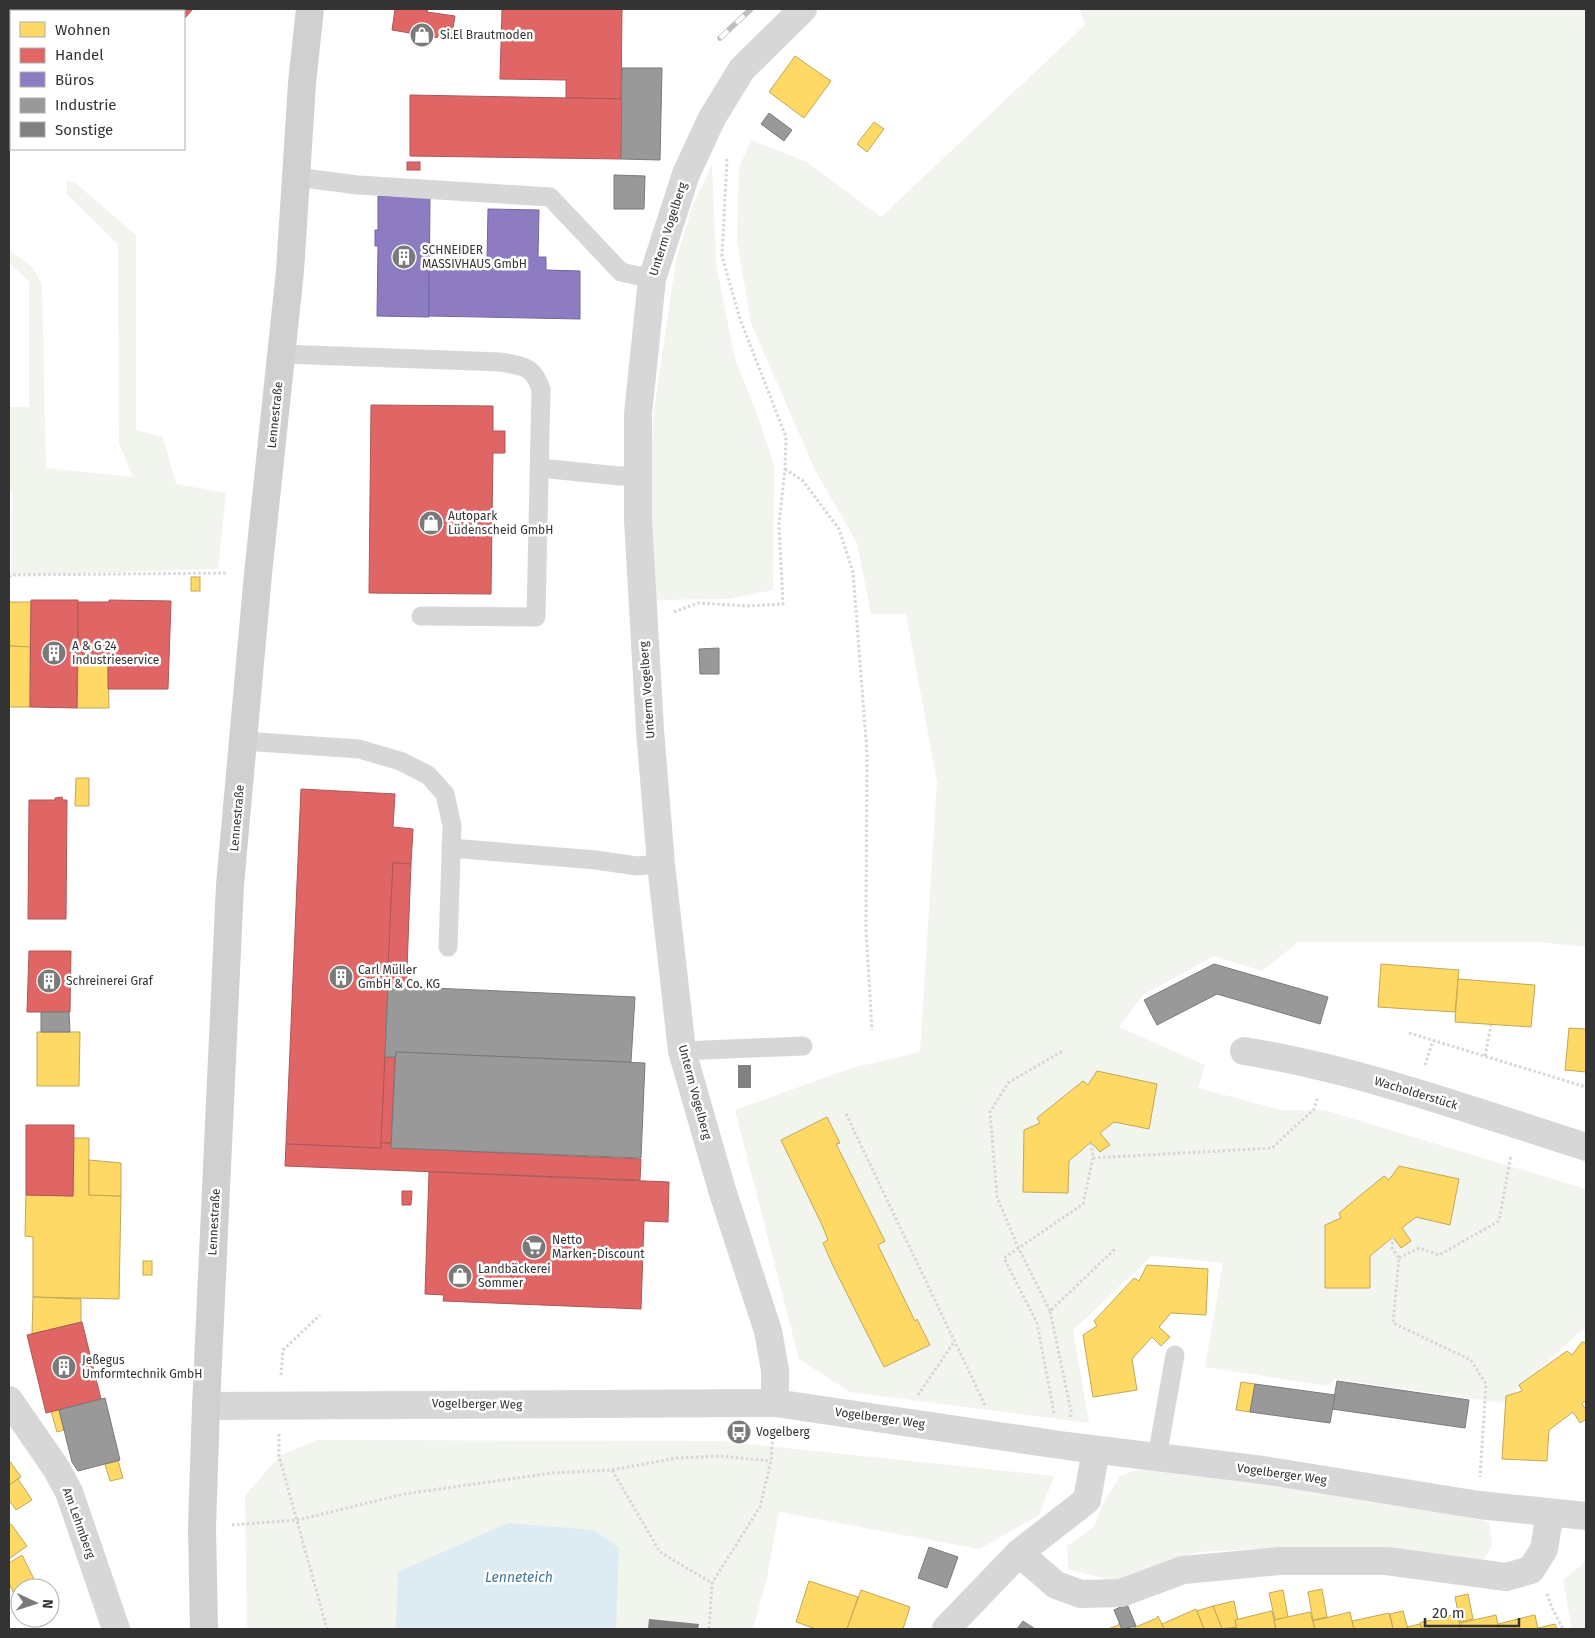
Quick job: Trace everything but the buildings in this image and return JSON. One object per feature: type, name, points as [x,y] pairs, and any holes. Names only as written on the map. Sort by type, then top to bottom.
[{"type":"main road","name":"Lennestraße","points":[[204,1629],[202,1528],[206,1406],[230,885],[258,574],[282,354],[302,83],[310,9]]},
{"type":"street","name":"Unterm Vogelberg","points":[[775,1403],[775,1370],[768,1331],[722,1190],[682,1051],[661,864],[642,616],[638,414],[652,279],[686,174],[712,118],[742,69],[803,9]]},
{"type":"street","name":"Wacholderstück","points":[[1244,1051],[1326,1067],[1416,1092],[1586,1147]]},
{"type":"street","name":"Am Lehmberg","points":[[9,1400],[56,1468],[69,1492],[116,1629]]},
{"type":"street","name":"Vogelberger Weg","points":[[206,1406],[442,1403],[510,1405],[775,1403],[1096,1450],[1263,1470],[1478,1505],[1586,1516]]},
{"type":"street","points":[[946,1629],[1019,1553],[1087,1500],[1096,1450]]},
{"type":"street","points":[[1019,1553],[1056,1585],[1081,1594],[1121,1593],[1183,1570],[1280,1561],[1386,1561],[1506,1577],[1531,1570],[1544,1549],[1550,1513]]},
{"type":"lane","points":[[296,176],[358,185],[550,197],[621,272],[652,279]]},
{"type":"lane","points":[[282,354],[501,362],[522,366],[535,374],[541,389],[536,617],[421,616]]},
{"type":"lane","points":[[540,468],[619,476],[638,475]]},
{"type":"lane","points":[[244,741],[358,749],[400,761],[428,775],[445,794],[452,826],[448,947]]},
{"type":"lane","points":[[451,848],[596,860],[637,866],[661,864]]},
{"type":"lane","points":[[682,1051],[803,1046]]},
{"type":"lane","points":[[1157,1457],[1175,1355]]},
{"type":"path","points":[[642,616],[666,615],[698,603],[747,606],[783,604],[779,524],[785,469],[786,437],[740,319],[722,256],[728,160],[712,118]]},
{"type":"path","points":[[785,469],[803,481],[839,528],[853,572],[867,753],[866,929],[872,1030]]},
{"type":"path","points":[[9,577],[11,575],[30,574],[258,574]]},
{"type":"path","points":[[1485,1056],[1491,1026]]},
{"type":"path","points":[[1409,1033],[1586,1087]]},
{"type":"path","points":[[1060,1444],[1070,1411],[1050,1311],[1018,1247],[997,1197],[990,1112],[1008,1083],[1064,1050]]},
{"type":"path","points":[[1093,1158],[1272,1148],[1314,1109],[1326,1067]]},
{"type":"path","points":[[846,1114],[1000,1436]]},
{"type":"path","points":[[1399,1258],[1419,1248],[1439,1256],[1499,1222],[1516,1124]]},
{"type":"path","points":[[1060,1444],[1037,1323],[1004,1258],[1083,1204],[1093,1158],[1091,1142]]},
{"type":"path","points":[[1393,1237],[1392,1248],[1399,1258],[1393,1323],[1471,1360],[1486,1384],[1478,1505]]},
{"type":"path","points":[[1050,1311],[1116,1248]]},
{"type":"path","points":[[320,1315],[283,1350],[279,1456],[327,1629]]},
{"type":"path","points":[[900,1421],[955,1342]]},
{"type":"path","points":[[709,1629],[712,1583],[760,1508],[771,1462],[775,1403]]},
{"type":"path","points":[[202,1528],[298,1520],[404,1494],[552,1473],[612,1470],[676,1458],[720,1456],[771,1462]]},
{"type":"path","points":[[612,1470],[660,1552],[712,1583]]},
{"type":"path","points":[[1531,1570],[1544,1581],[1552,1608],[1563,1629]]},
{"type":"shaded area","points":[[1080,9],[1586,9],[1586,947],[1539,942],[1298,942],[1262,971],[1214,956],[1143,995],[1119,1027],[1205,1065],[1198,1088],[1281,1110],[1324,1110],[1586,1189],[1586,1331],[1582,1330],[1503,1403],[1334,1379],[1328,1386],[1205,1367],[1223,1263],[1152,1256],[1073,1330],[1089,1423],[850,1392],[799,1359],[735,1110],[852,1068],[920,1052],[937,782],[906,614],[871,614],[857,543],[815,470],[751,323],[737,241],[739,168],[751,140],[807,162],[881,217],[1085,25]]},
{"type":"shaded area","points":[[712,165],[716,264],[735,359],[756,411],[774,465],[773,590],[728,599],[652,600],[645,551],[654,410],[676,260],[692,207]]},
{"type":"shaded area","points":[[67,180],[75,183],[136,235],[136,430],[163,437],[176,484],[226,493],[218,569],[11,575],[12,491],[9,490],[9,407],[29,407],[29,281],[9,263],[9,250],[32,267],[42,284],[46,468],[133,477],[119,443],[118,244],[67,194]]},
{"type":"shaded area","points":[[317,1440],[720,1441],[1054,1476],[1039,1515],[979,1549],[779,1512],[767,1578],[753,1629],[247,1629],[245,1496],[279,1456]]},
{"type":"shaded area","points":[[1158,1464],[1420,1507],[1489,1522],[1492,1545],[1482,1563],[1259,1549],[1197,1552],[1113,1581],[1068,1569],[1067,1546],[1094,1527],[1102,1505],[1121,1475]]},
{"type":"shaded area","points":[[1586,1561],[1586,1629],[1572,1629],[1563,1580]]},
{"type":"water","name":"Lenneteich","points":[[508,1523],[594,1530],[619,1548],[616,1629],[396,1629],[398,1572]]},
{"type":"railway","points":[[720,38],[751,9]]},
{"type":"place","name":"Si.El Brautmoden","points":[[422,35]]},
{"type":"place","name":"SCHNEIDER MASSIVHAUS GmbH","points":[[404,257]]},
{"type":"place","name":"Autopark Lüdenscheid GmbH","points":[[431,523]]},
{"type":"place","name":"A & G 24 Industrieservice","points":[[54,653]]},
{"type":"place","name":"Carl Müller GmbH & Co. KG","points":[[341,977]]},
{"type":"place","name":"Schreinerei Graf","points":[[49,981]]},
{"type":"place","name":"Netto Marken-Discount","points":[[534,1247]]},
{"type":"place","name":"Landbäckerei Sommer","points":[[460,1276]]},
{"type":"place","name":"Jeßegus Umformtechnik GmbH","points":[[64,1367]]},
{"type":"place","name":"Vogelberg","points":[[739,1432]]}]
